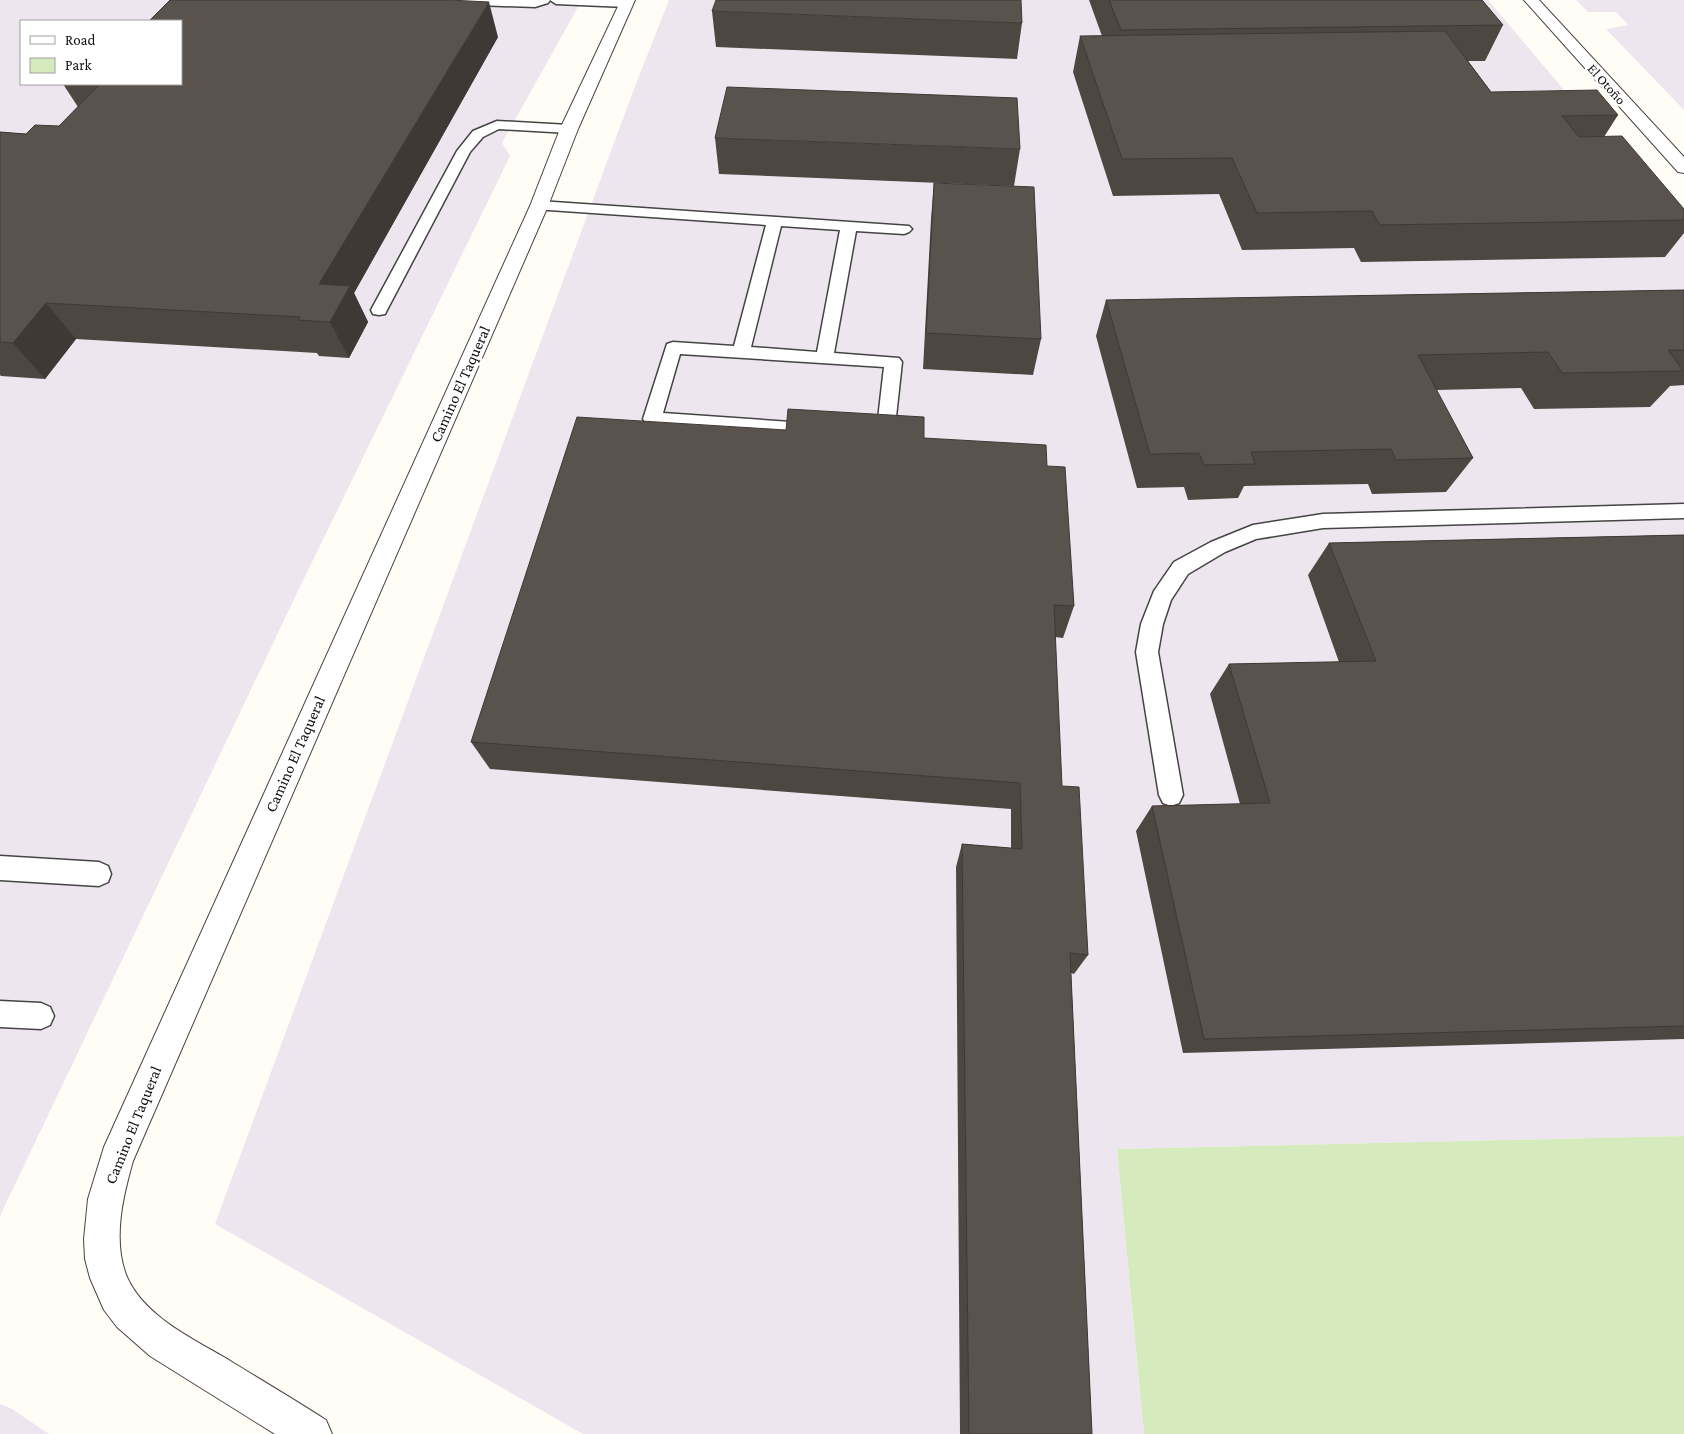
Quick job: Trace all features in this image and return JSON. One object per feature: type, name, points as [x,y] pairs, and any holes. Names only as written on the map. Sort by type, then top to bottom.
[{"type":"street","name":"El Otoño","points":[[1531,0],[1684,168]]},
{"type":"street","name":"Camino El Taqueral","points":[[312,1434],[153,1335],[130,1314],[112,1287],[102,1255],[101,1224],[106,1191],[116,1158],[539,206],[569,129],[627,1]]},
{"type":"lane","points":[[448,0],[535,3],[544,0]]},
{"type":"lane","points":[[556,0],[627,1]]},
{"type":"lane","points":[[379,310],[464,151],[478,134],[497,125],[569,129]]},
{"type":"lane","points":[[539,206],[904,229]]},
{"type":"lane","points":[[741,352],[776,221]]},
{"type":"lane","points":[[825,358],[849,226]]},
{"type":"lane","points":[[673,348],[741,352],[893,362],[885,435],[652,419],[673,348]]},
{"type":"lane","points":[[1171,795],[1147,652],[1152,624],[1161,597],[1181,568],[1218,546],[1253,532],[1323,521],[1684,511]]},
{"type":"lane","points":[[0,868],[99,874]]},
{"type":"lane","points":[[0,1014],[41,1016]]},
{"type":"shaded area","points":[[0,0],[582,0],[502,143],[510,156],[297,593],[0,1216]]},
{"type":"shaded area","points":[[669,0],[1488,0],[1684,232],[1684,1136],[1117,1149],[1144,1434],[583,1434],[215,1224],[632,94]]},
{"type":"shaded area","points":[[1576,0],[1684,0],[1684,110],[1606,29],[1628,25],[1616,12],[1588,12]]},
{"type":"shaded area","points":[[0,1404],[12,1409],[49,1434],[0,1434]]},
{"type":"green space","points":[[1684,1136],[1684,1434],[1144,1434],[1117,1149]]},
{"type":"building","points":[[170,0],[449,0],[489,2],[319,284],[350,286],[330,322],[298,320],[300,317],[46,303],[13,343],[0,342],[0,132],[26,134],[35,125],[59,126],[99,85],[182,85],[182,20],[150,20]]},
{"type":"building","points":[[716,0],[1021,0],[1022,23],[712,11]]},
{"type":"building","points":[[1109,0],[1482,0],[1503,25],[1121,30]]},
{"type":"building","points":[[1445,31],[1491,92],[1597,90],[1618,115],[1562,116],[1579,137],[1622,136],[1684,209],[1684,220],[1380,225],[1372,211],[1257,213],[1232,158],[1122,159],[1080,36]]},
{"type":"building","points":[[727,87],[1017,98],[1020,149],[715,138]]},
{"type":"building","points":[[934,183],[1034,187],[1041,339],[926,333]]},
{"type":"building","points":[[1684,290],[1684,350],[1668,350],[1683,371],[1562,373],[1548,352],[1418,355],[1473,458],[1396,460],[1391,449],[1251,452],[1255,464],[1204,465],[1199,453],[1150,454],[1106,300]]},
{"type":"building","points":[[788,409],[924,417],[924,438],[1046,445],[1047,466],[1065,467],[1074,606],[1054,605],[1062,786],[1079,787],[1088,955],[1070,953],[1092,1434],[969,1434],[962,844],[1022,849],[1020,783],[471,742],[577,417],[786,430]]},
{"type":"building","points":[[1684,535],[1684,1026],[1204,1039],[1152,806],[1270,803],[1229,664],[1376,661],[1329,543]]}]
